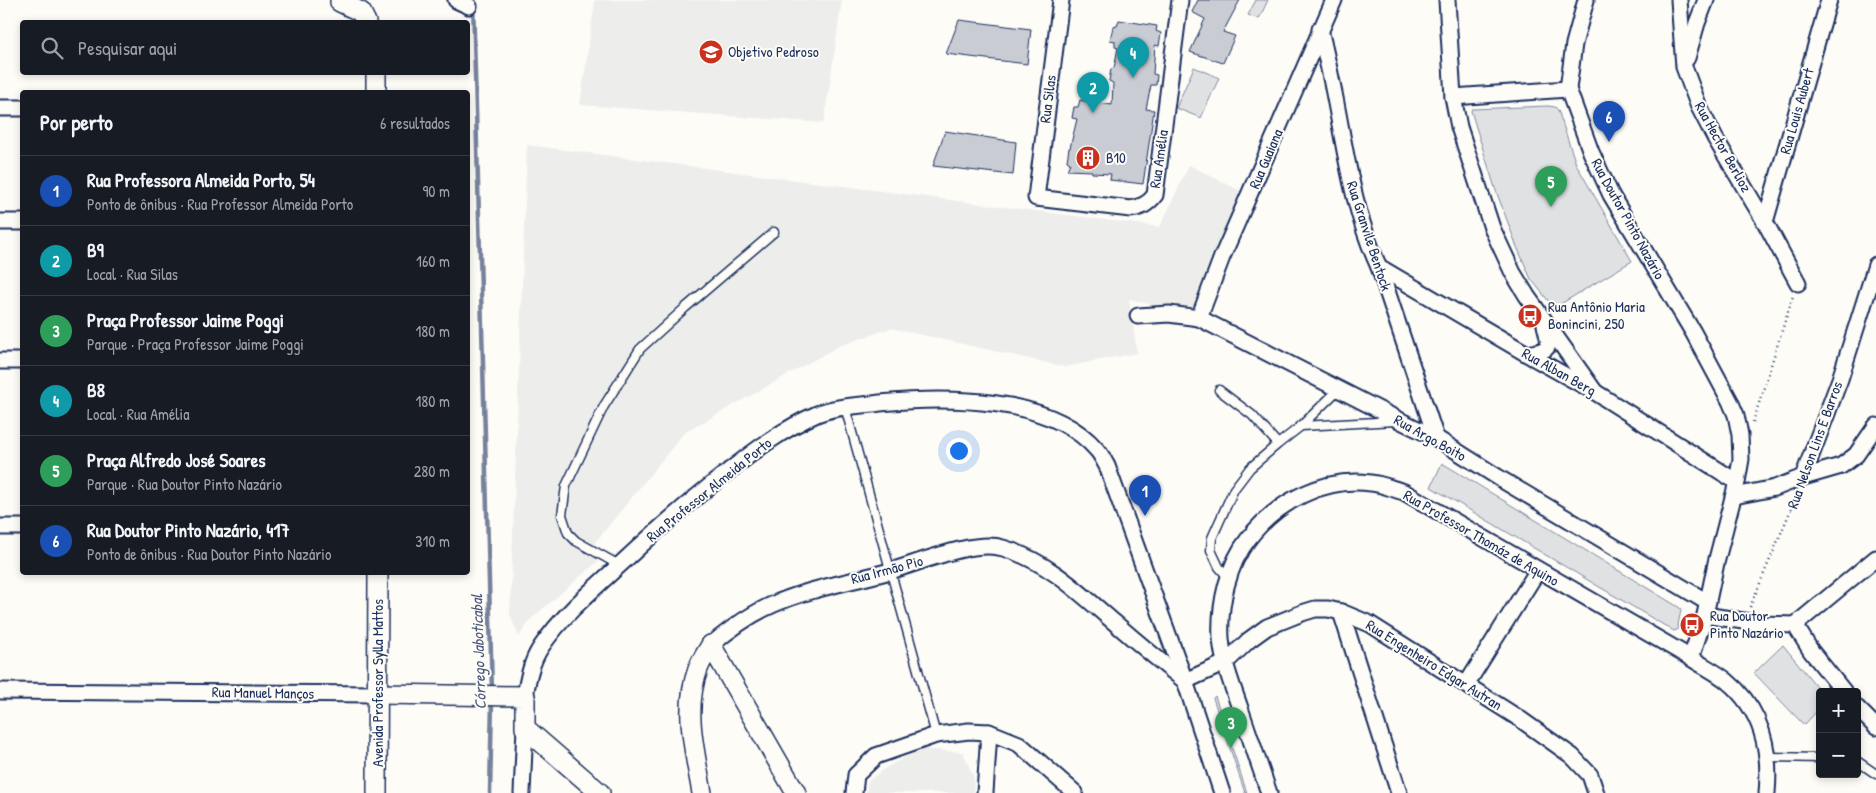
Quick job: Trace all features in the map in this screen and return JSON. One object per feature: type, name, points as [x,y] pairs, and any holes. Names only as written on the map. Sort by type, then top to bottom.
[{"type":"street","name":"Rua Silas","points":[[1036,198],[1061,0]]},
{"type":"street","name":"Rua Amélia","points":[[1036,198],[1131,209],[1142,207],[1150,201],[1155,194],[1159,169],[1180,0]]},
{"type":"street","name":"Rua Guaiana","points":[[1200,318],[1222,257],[1334,0]]},
{"type":"street","points":[[1447,0],[1453,97],[1459,127],[1492,228],[1513,273],[1545,323],[1595,392]]},
{"type":"street","name":"Rua Doutor Pinto Nazário","points":[[1586,0],[1574,44],[1568,89],[1591,152],[1611,195],[1693,332],[1736,415],[1740,434],[1741,459],[1736,489],[1706,609],[1691,658]]},
{"type":"street","name":"Rua Hector Berlioz","points":[[1679,0],[1684,67],[1699,107],[1798,283]]},
{"type":"street","points":[[1684,67],[1706,0]]},
{"type":"street","name":"Rua Louis Aubert","points":[[1765,222],[1829,0]]},
{"type":"street","points":[[338,1],[364,11]]},
{"type":"street","name":"Rua Granvile Bentock","points":[[1320,29],[1334,93],[1346,165],[1368,243],[1378,267],[1436,438]]},
{"type":"street","points":[[376,75],[376,90]]},
{"type":"street","points":[[1453,97],[1568,89]]},
{"type":"street","points":[[0,108],[20,108]]},
{"type":"street","points":[[0,222],[20,222]]},
{"type":"street","name":"Rua Nelson Lins E Barros","points":[[1803,477],[1843,371],[1876,264]]},
{"type":"street","name":"Rua Alban Berg","points":[[1378,267],[1595,392],[1736,489]]},
{"type":"street","name":"Rua Argo Boito","points":[[1138,316],[1169,314],[1200,318],[1436,438],[1706,609]]},
{"type":"street","points":[[1527,354],[1543,351],[1548,346],[1545,323]]},
{"type":"street","points":[[0,361],[20,361]]},
{"type":"street","name":"Rua Professor Almeida Porto","points":[[525,728],[525,696],[529,673],[540,648],[564,619],[676,512],[750,454],[784,431],[818,413],[845,407],[912,400],[974,401],[1022,409],[1052,419],[1079,433],[1098,450],[1107,466],[1185,681],[1222,793]]},
{"type":"street","points":[[1736,489],[1775,488],[1848,463],[1856,455],[1876,426]]},
{"type":"street","name":"Rua Professor Thomáz de Aquino","points":[[1269,793],[1225,663],[1221,614],[1229,578],[1233,566],[1248,538],[1279,510],[1302,493],[1350,482],[1372,483],[1404,492],[1726,680],[1740,693],[1756,714],[1764,734],[1767,793]]},
{"type":"street","points":[[0,527],[20,527]]},
{"type":"street","name":"Rua Irmão Pio","points":[[702,793],[691,732],[691,695],[698,668],[711,645],[734,626],[773,604],[809,590],[891,571],[974,546],[1002,547],[1032,560],[1059,575],[1135,641],[1185,681]]},
{"type":"street","points":[[1706,609],[1744,622],[1795,625],[1876,558]]},
{"type":"street","points":[[1466,684],[1538,570]]},
{"type":"street","name":"Avenida Professor Sylla Mattos","points":[[377,793],[378,575]]},
{"type":"street","name":"Rua Engenheiro Edgar Autran","points":[[1225,663],[1249,640],[1267,627],[1302,612],[1315,609],[1342,612],[1370,624],[1466,684],[1572,756],[1590,775],[1596,793]]},
{"type":"street","points":[[1342,612],[1399,793]]},
{"type":"street","points":[[1795,625],[1811,651],[1841,688]]},
{"type":"street","points":[[711,645],[796,793]]},
{"type":"street","points":[[1185,681],[1225,663]]},
{"type":"street","name":"Rua Manuel Manços","points":[[0,691],[525,696]]},
{"type":"street","points":[[1861,712],[1876,727]]},
{"type":"street","points":[[522,793],[525,728]]},
{"type":"street","points":[[525,728],[600,793]]},
{"type":"street","points":[[854,793],[856,774],[876,756],[936,735],[969,730],[989,732],[1019,744],[1075,793]]},
{"type":"street","points":[[985,793],[989,732]]},
{"type":"lane","points":[[619,565],[576,541],[568,534],[562,514],[566,486],[604,406],[640,349],[774,232]]},
{"type":"lane","points":[[1229,578],[1214,561],[1211,550],[1212,538],[1234,489],[1250,468],[1301,426],[1339,389]]},
{"type":"lane","points":[[1219,390],[1252,415],[1278,444]]},
{"type":"lane","points":[[845,407],[936,735]]},
{"type":"lane","points":[[1301,426],[1400,421]]},
{"type":"lane","points":[[1766,758],[1816,758]]},
{"type":"lane","points":[[1861,764],[1876,774]]},
{"type":"path","points":[[1753,422],[1798,283]]},
{"type":"path","name":"Rua Nelson Lins E Barros","points":[[1744,622],[1791,512],[1803,477]]},
{"type":"shaded area","name":"Objetivo Pedroso","points":[[595,0],[842,0],[824,123],[580,105]]},
{"type":"shaded area","points":[[1256,0],[1268,0],[1259,19],[1248,15]]},
{"type":"shaded area","points":[[1194,67],[1219,78],[1201,118],[1176,108]]},
{"type":"shaded area","points":[[1555,107],[1558,110],[1576,164],[1632,261],[1554,308],[1531,279],[1517,247],[1495,188],[1471,111],[1472,109]]},
{"type":"shaded area","points":[[527,145],[1160,227],[1189,165],[1247,194],[1198,316],[1129,299],[1137,353],[1065,367],[891,328],[837,347],[684,433],[593,545],[603,557],[530,620],[519,637],[510,615]]},
{"type":"shaded area","points":[[1442,463],[1680,608],[1677,630],[1674,631],[1667,627],[1431,487]]},
{"type":"shaded area","points":[[1783,645],[1818,688],[1816,688],[1816,712],[1804,725],[1754,673]]},
{"type":"shaded area","points":[[1215,696],[1247,793],[1245,793],[1213,698]]},
{"type":"shaded area","points":[[920,749],[963,752],[974,778],[973,793],[866,793],[868,781],[887,767]]},
{"type":"building","points":[[1198,0],[1240,0],[1223,32],[1235,36],[1223,63],[1190,52],[1205,19],[1192,12]]},
{"type":"building","points":[[959,20],[1031,29],[1027,64],[946,54]]},
{"type":"building","points":[[1119,20],[1157,26],[1156,31],[1161,33],[1159,46],[1155,45],[1153,74],[1157,75],[1156,85],[1151,85],[1146,109],[1154,110],[1143,184],[1110,180],[1111,174],[1067,170],[1070,163],[1067,161],[1069,148],[1077,119],[1072,118],[1074,107],[1078,107],[1080,100],[1112,105],[1113,83],[1109,81],[1118,48],[1115,47],[1115,41],[1110,40],[1113,27],[1117,26]]},
{"type":"building","points":[[945,131],[1016,142],[1013,175],[933,166]]},
{"type":"waterway","name":"Córrego Jaboticabal","points":[[473,0],[492,691]]},
{"type":"waterway","name":"Córrego Jaboticabal","points":[[490,793],[492,701]]},
{"type":"place","name":"Objetivo Pedroso","points":[[711,52]]},
{"type":"place","name":"B8","points":[[1133,78]]},
{"type":"place","name":"B9","points":[[1093,113]]},
{"type":"place","name":"Rua Doutor Pinto Nazário, 417","points":[[1609,142]]},
{"type":"place","name":"B10","points":[[1088,158]]},
{"type":"place","name":"Praça Alfredo José Soares","points":[[1551,207]]},
{"type":"place","name":"Rua Antônio Maria Bonincini, 250","points":[[1530,316]]},
{"type":"place","name":"Rua Professora Almeida Porto, 54","points":[[1145,516]]},
{"type":"place","name":"Rua Doutor Pinto Nazário","points":[[1692,625]]},
{"type":"place","name":"Praça Professor Jaime Poggi","points":[[1231,748]]}]
